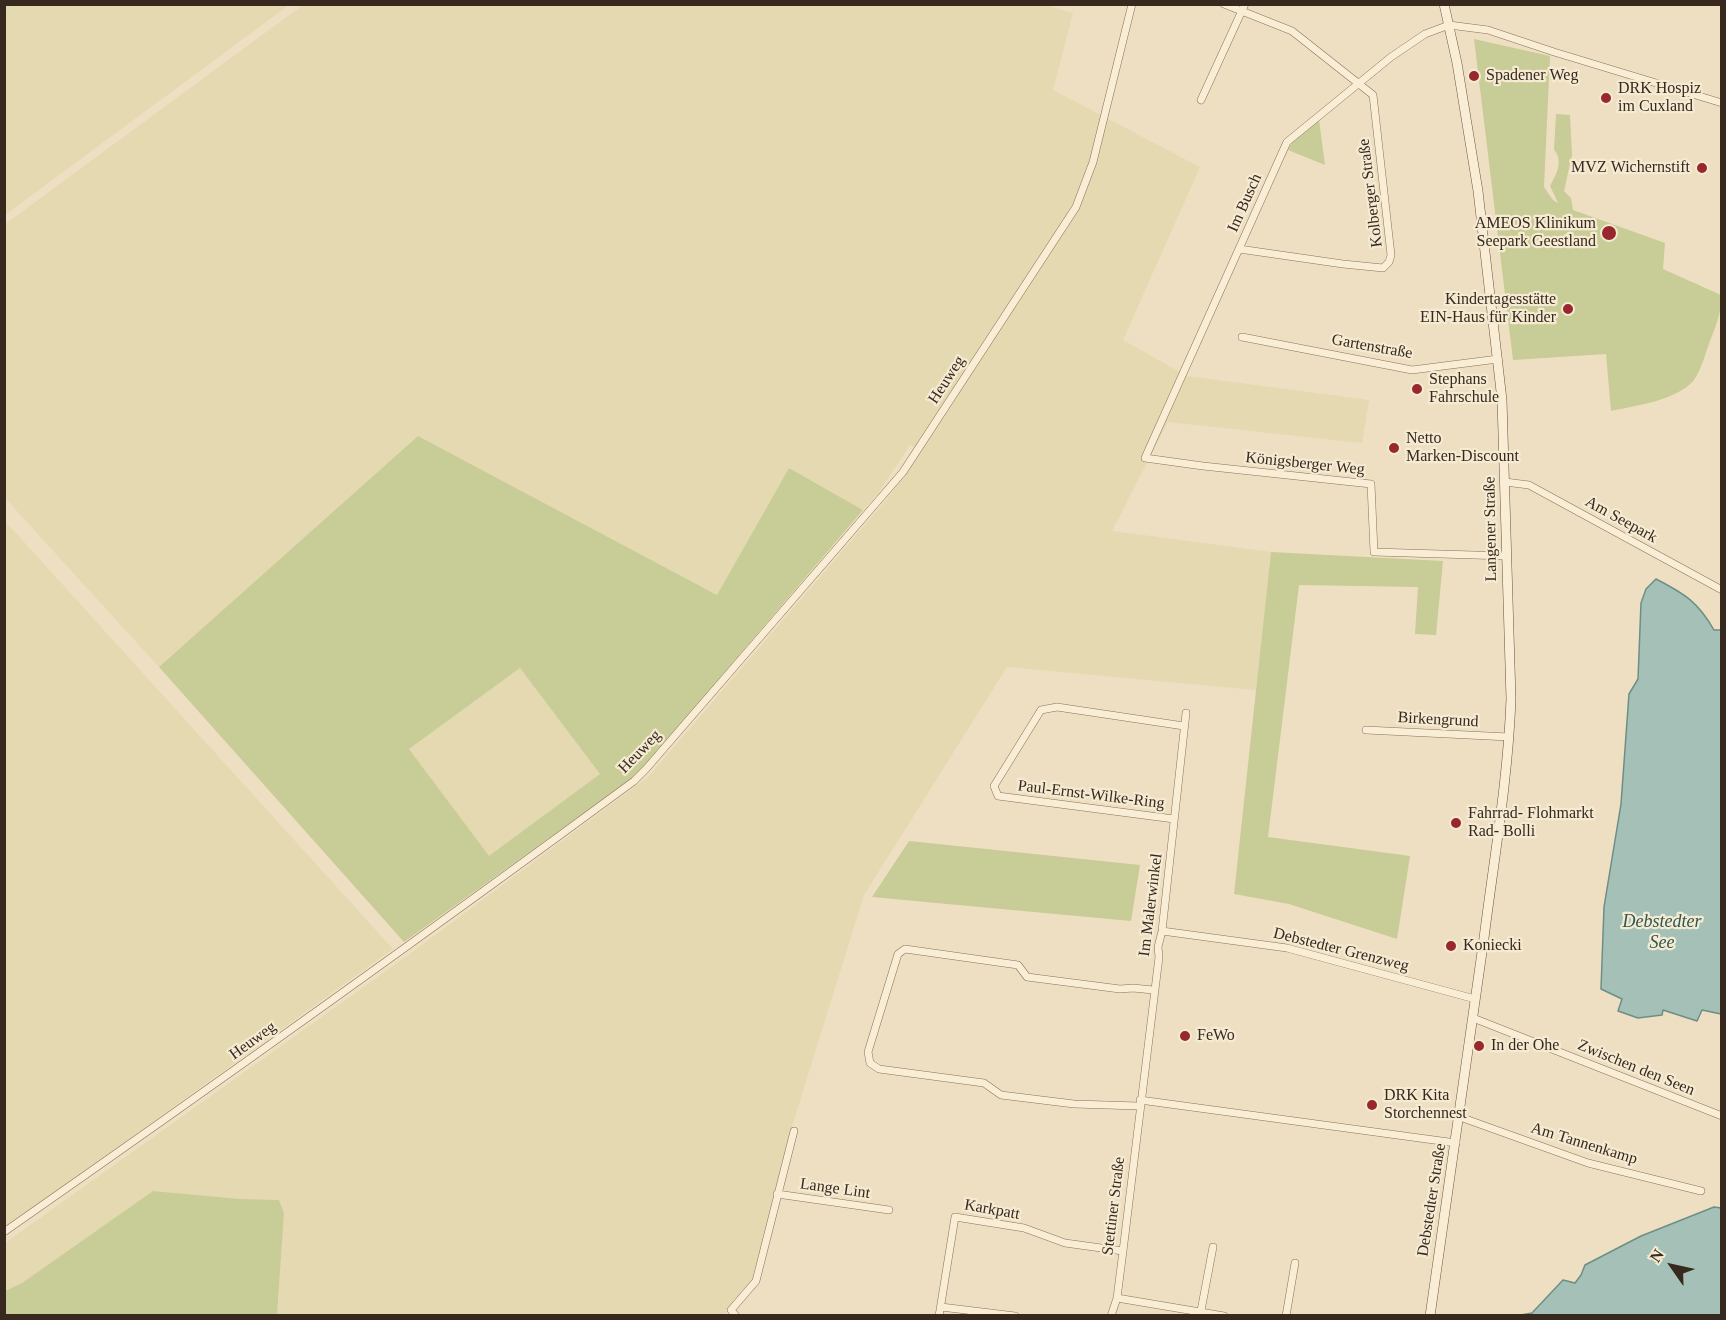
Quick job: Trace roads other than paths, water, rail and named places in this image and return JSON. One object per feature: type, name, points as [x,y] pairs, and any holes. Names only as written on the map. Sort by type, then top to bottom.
[{"type":"main road","name":"Langener Straße","points":[[1444,4],[1457,63],[1478,191],[1502,400],[1505,482],[1510,660],[1509,737],[1473,1018]]},
{"type":"main road","name":"Debstedter Straße","points":[[1430,1316],[1473,1018]]},
{"type":"street","name":"Heuweg","points":[[4,1232],[200,1095],[493,884],[641,774],[903,472],[1076,207],[1093,162],[1132,4]]},
{"type":"street","points":[[1224,4],[1243,7],[1292,31],[1357,83]]},
{"type":"street","points":[[1201,100],[1243,7]]},
{"type":"street","points":[[1449,25],[1488,30],[1722,103]]},
{"type":"street","name":"Im Busch","points":[[1145,458],[1287,142],[1357,83],[1425,34],[1449,25]]},
{"type":"street","name":"Kolberger Straße","points":[[1239,249],[1383,268],[1389,262],[1391,255],[1373,95],[1357,83]]},
{"type":"street","name":"Gartenstraße","points":[[1242,338],[1412,370],[1498,359]]},
{"type":"street","name":"Königsberger Weg","points":[[1145,458],[1371,484],[1374,552],[1507,556]]},
{"type":"street","name":"Am Seepark","points":[[1505,482],[1529,485],[1722,590]]},
{"type":"street","name":"Paul-Ernst-Wilke-Ring","points":[[1174,819],[998,796],[994,786],[1041,710],[1057,707],[1184,726]]},
{"type":"street","name":"Im Malerwinkel","points":[[1140,1103],[1186,713]]},
{"type":"street","name":"Birkengrund","points":[[1366,730],[1509,737]]},
{"type":"street","name":"Debstedter Grenzweg","points":[[1162,931],[1287,948],[1476,999]]},
{"type":"street","points":[[1153,990],[1134,987],[1120,989],[1027,977],[1018,965],[905,949],[898,954],[868,1052],[870,1063],[879,1069],[984,1083],[1001,1095],[1074,1104],[1140,1103],[1456,1143]]},
{"type":"street","name":"Zwischen den Seen","points":[[1473,1018],[1722,1116]]},
{"type":"street","name":"Stettiner Straße","points":[[1111,1316],[1117,1298],[1140,1103]]},
{"type":"street","name":"Am Tannenkamp","points":[[1460,1117],[1588,1163],[1701,1191]]},
{"type":"street","points":[[733,1313],[756,1281],[794,1131]]},
{"type":"street","name":"Lange Lint","points":[[777,1194],[889,1210]]},
{"type":"street","name":"Karkpatt","points":[[939,1316],[955,1217],[1023,1228],[1065,1243],[1122,1251]]},
{"type":"street","points":[[1201,1314],[1214,1247]]},
{"type":"street","points":[[1286,1316],[1295,1263]]},
{"type":"street","points":[[1117,1298],[1201,1314],[1224,1316]]},
{"type":"street","points":[[941,1307],[1014,1316]]},
{"type":"water","name":"Debstedter See","points":[[1656,579],[1690,600],[1702,612],[1714,630],[1721,630],[1721,1014],[1702,1010],[1697,1021],[1663,1010],[1662,1015],[1638,1018],[1618,1011],[1622,999],[1601,989],[1604,907],[1621,804],[1629,694],[1638,679],[1641,603],[1646,589]]},
{"type":"water","points":[[1714,1207],[1721,1208],[1721,1315],[1521,1315],[1532,1313],[1563,1280],[1575,1283],[1585,1265],[1641,1236]]},
{"type":"place","name":"Spadener Weg","points":[[1474,76]]},
{"type":"place","name":"DRK Hospiz im Cuxland","points":[[1606,98]]},
{"type":"place","name":"MVZ Wichernstift","points":[[1702,168]]},
{"type":"place","name":"AMEOS Klinikum Seepark Geestland","points":[[1609,233]]},
{"type":"place","name":"Kindertagesstätte EIN-Haus für Kinder","points":[[1568,309]]},
{"type":"place","name":"Stephans Fahrschule","points":[[1417,389]]},
{"type":"place","name":"Netto Marken-Discount","points":[[1394,448]]},
{"type":"place","name":"Fahrrad- Flohmarkt Rad- Bolli","points":[[1456,823]]},
{"type":"place","name":"Koniecki","points":[[1451,946]]},
{"type":"place","name":"FeWo","points":[[1185,1036]]},
{"type":"place","name":"In der Ohe","points":[[1479,1046]]},
{"type":"place","name":"DRK Kita Storchennest","points":[[1372,1105]]}]
